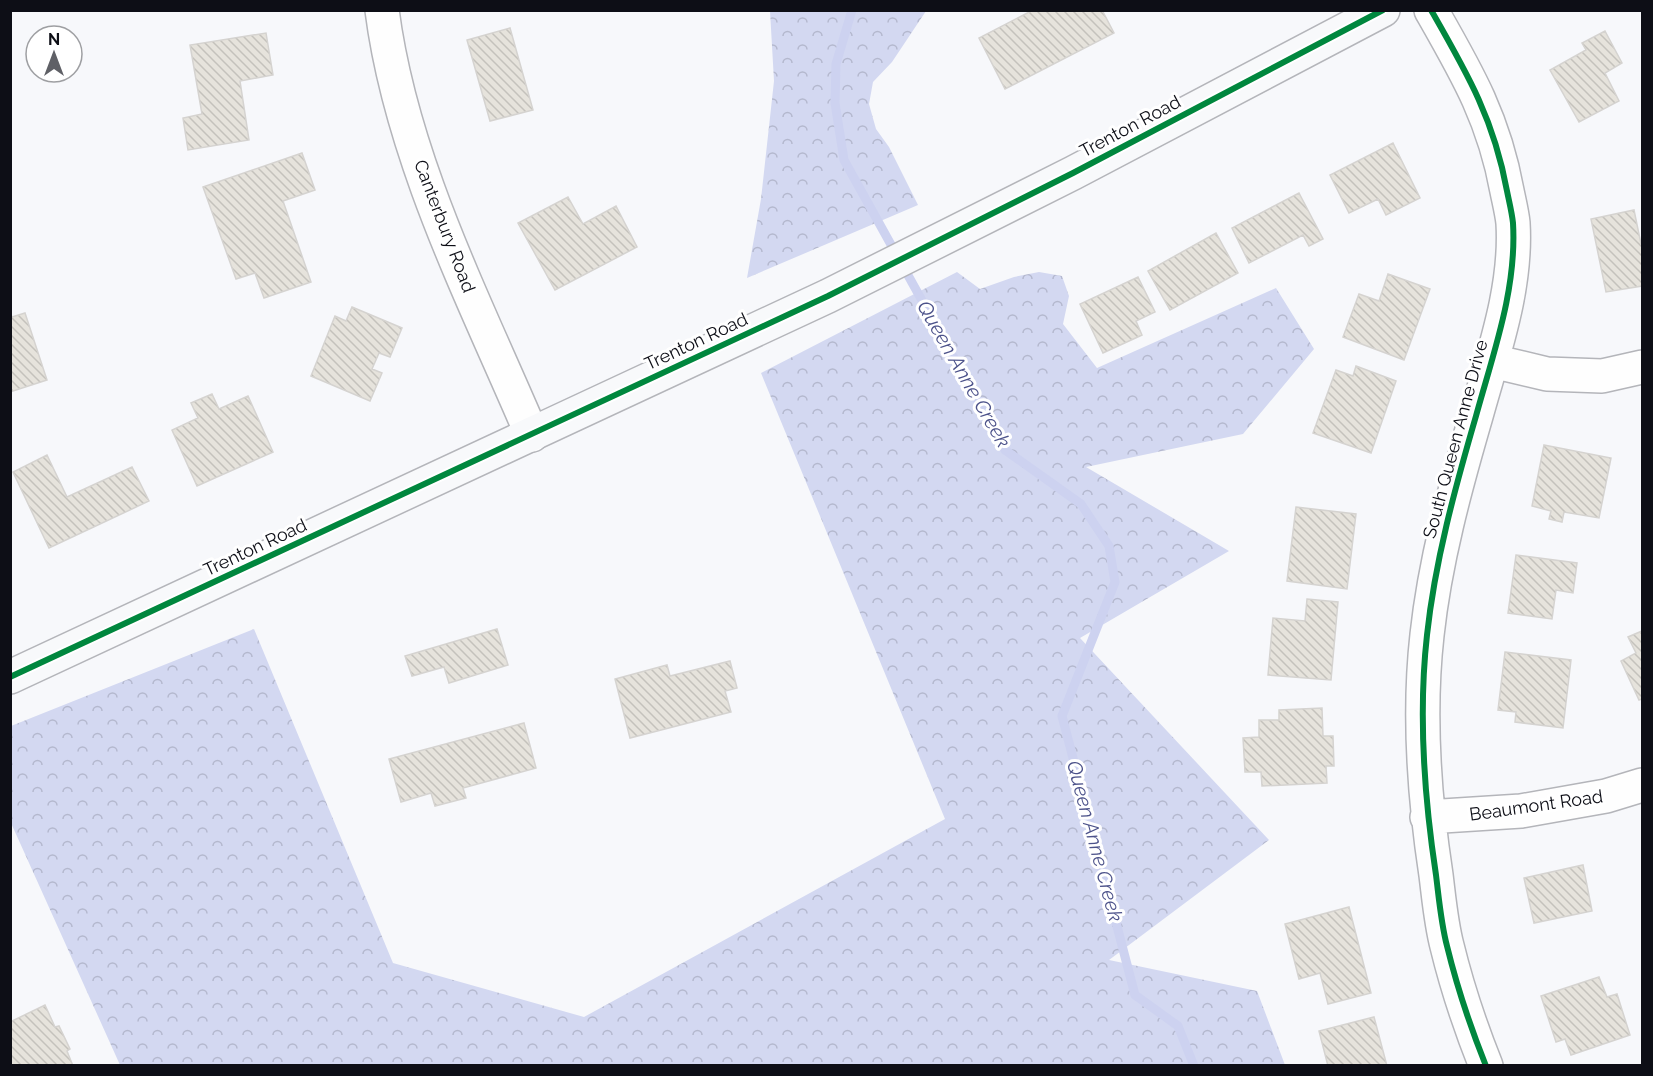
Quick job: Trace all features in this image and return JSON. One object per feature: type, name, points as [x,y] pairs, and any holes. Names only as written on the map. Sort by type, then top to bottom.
[{"type":"main road","name":"Trenton Road","points":[[12,674],[828,296],[1073,173],[1383,10]]},
{"type":"street","name":"Canterbury Road","points":[[382,10],[398,93],[419,162],[452,249],[532,435]]},
{"type":"street","name":"South Queen Anne Drive","points":[[1431,10],[1471,81],[1492,129],[1502,163],[1513,222],[1512,262],[1503,315],[1459,474],[1438,567],[1427,636],[1422,730],[1427,817],[1446,943],[1467,1018],[1486,1065]]},
{"type":"street","points":[[1491,361],[1547,374],[1602,376],[1642,367]]},
{"type":"street","name":"Beaumont Road","points":[[1427,817],[1521,811],[1606,796],[1642,785]]},
{"type":"green space","points":[[770,11],[926,11],[892,62],[873,82],[869,104],[876,129],[889,147],[918,205],[747,278],[761,199],[774,81]]},
{"type":"green space","points":[[957,272],[980,289],[1014,277],[1039,272],[1062,276],[1069,296],[1063,324],[1097,368],[1276,288],[1314,349],[1243,434],[1086,467],[1229,551],[1080,638],[1269,840],[1109,960],[1257,991],[1285,1065],[120,1065],[11,823],[11,726],[254,629],[393,963],[584,1017],[945,819],[761,373]]},
{"type":"building","points":[[1033,10],[1102,10],[1114,33],[1005,89],[979,38]]},
{"type":"building","points":[[510,28],[533,110],[490,121],[467,40]]},
{"type":"building","points":[[1605,31],[1622,63],[1605,73],[1619,101],[1579,122],[1550,70],[1586,50],[1582,43]]},
{"type":"building","points":[[266,33],[273,75],[240,81],[249,140],[188,150],[183,118],[202,114],[190,45]]},
{"type":"building","points":[[1393,143],[1420,198],[1386,215],[1378,199],[1349,213],[1330,175]]},
{"type":"building","points":[[302,153],[315,190],[283,201],[311,282],[264,298],[255,273],[236,279],[203,187]]},
{"type":"building","points":[[1299,193],[1323,239],[1309,246],[1303,235],[1249,263],[1232,228]]},
{"type":"building","points":[[568,197],[583,224],[616,206],[637,247],[555,290],[518,223]]},
{"type":"building","points":[[1634,210],[1642,243],[1642,286],[1606,292],[1591,219]]},
{"type":"building","points":[[1216,233],[1238,273],[1170,310],[1148,271]]},
{"type":"building","points":[[1388,274],[1430,289],[1404,360],[1343,337],[1359,294],[1379,301]]},
{"type":"building","points":[[1138,277],[1155,312],[1136,321],[1142,335],[1103,353],[1080,304]]},
{"type":"building","points":[[352,307],[402,328],[390,357],[379,353],[372,369],[382,373],[370,401],[311,376],[335,316],[346,321]]},
{"type":"building","points":[[10,312],[12,317],[25,313],[47,380],[10,392]]},
{"type":"building","points":[[1356,366],[1396,381],[1371,453],[1313,433],[1336,370],[1353,376]]},
{"type":"building","points":[[212,394],[219,409],[248,396],[273,452],[197,486],[172,430],[198,418],[191,403]]},
{"type":"building","points":[[1544,445],[1611,458],[1599,518],[1564,512],[1562,522],[1549,519],[1551,511],[1532,506]]},
{"type":"building","points":[[47,455],[67,497],[132,467],[149,501],[49,548],[13,472]]},
{"type":"building","points":[[1296,507],[1356,514],[1347,589],[1287,581]]},
{"type":"building","points":[[1516,555],[1577,563],[1573,593],[1556,590],[1552,619],[1508,613]]},
{"type":"building","points":[[1307,599],[1338,602],[1331,680],[1268,675],[1273,618],[1305,621]]},
{"type":"building","points":[[497,629],[508,665],[449,683],[444,667],[412,676],[405,656]]},
{"type":"building","points":[[1642,631],[1642,699],[1639,700],[1621,661],[1636,653],[1628,637]]},
{"type":"building","points":[[1505,652],[1571,660],[1563,728],[1515,722],[1516,712],[1498,710]]},
{"type":"building","points":[[730,661],[737,688],[725,691],[731,712],[630,738],[615,679],[667,665],[670,676]]},
{"type":"building","points":[[1322,708],[1323,736],[1333,736],[1334,766],[1326,766],[1327,783],[1262,786],[1261,772],[1245,772],[1243,738],[1259,737],[1259,720],[1279,720],[1279,710]]},
{"type":"building","points":[[524,723],[536,768],[463,788],[466,798],[435,806],[431,793],[401,802],[389,759]]},
{"type":"building","points":[[1583,865],[1592,911],[1534,923],[1524,878]]},
{"type":"building","points":[[1349,907],[1371,993],[1328,1004],[1320,973],[1299,979],[1285,924]]},
{"type":"building","points":[[1599,977],[1607,997],[1617,994],[1630,1035],[1571,1055],[1565,1039],[1556,1042],[1541,996]]},
{"type":"building","points":[[45,1005],[55,1027],[59,1026],[70,1049],[67,1051],[73,1066],[10,1066],[10,1022]]},
{"type":"building","points":[[1374,1017],[1387,1066],[1328,1066],[1319,1031]]},
{"type":"waterway","name":"Queen Anne Creek","points":[[852,10],[836,64],[835,103],[844,160],[1005,450],[1081,504],[1109,546],[1115,582],[1062,716],[1135,995],[1178,1026],[1194,1066]]},
{"type":"cycle path","points":[[10,677],[828,296],[1073,173],[1383,10]]},
{"type":"cycle path","points":[[1431,10],[1478,97],[1487,119],[1495,141],[1513,223],[1508,297],[1440,552],[1427,635],[1423,695],[1426,785],[1443,929],[1469,1021],[1486,1066]]}]
